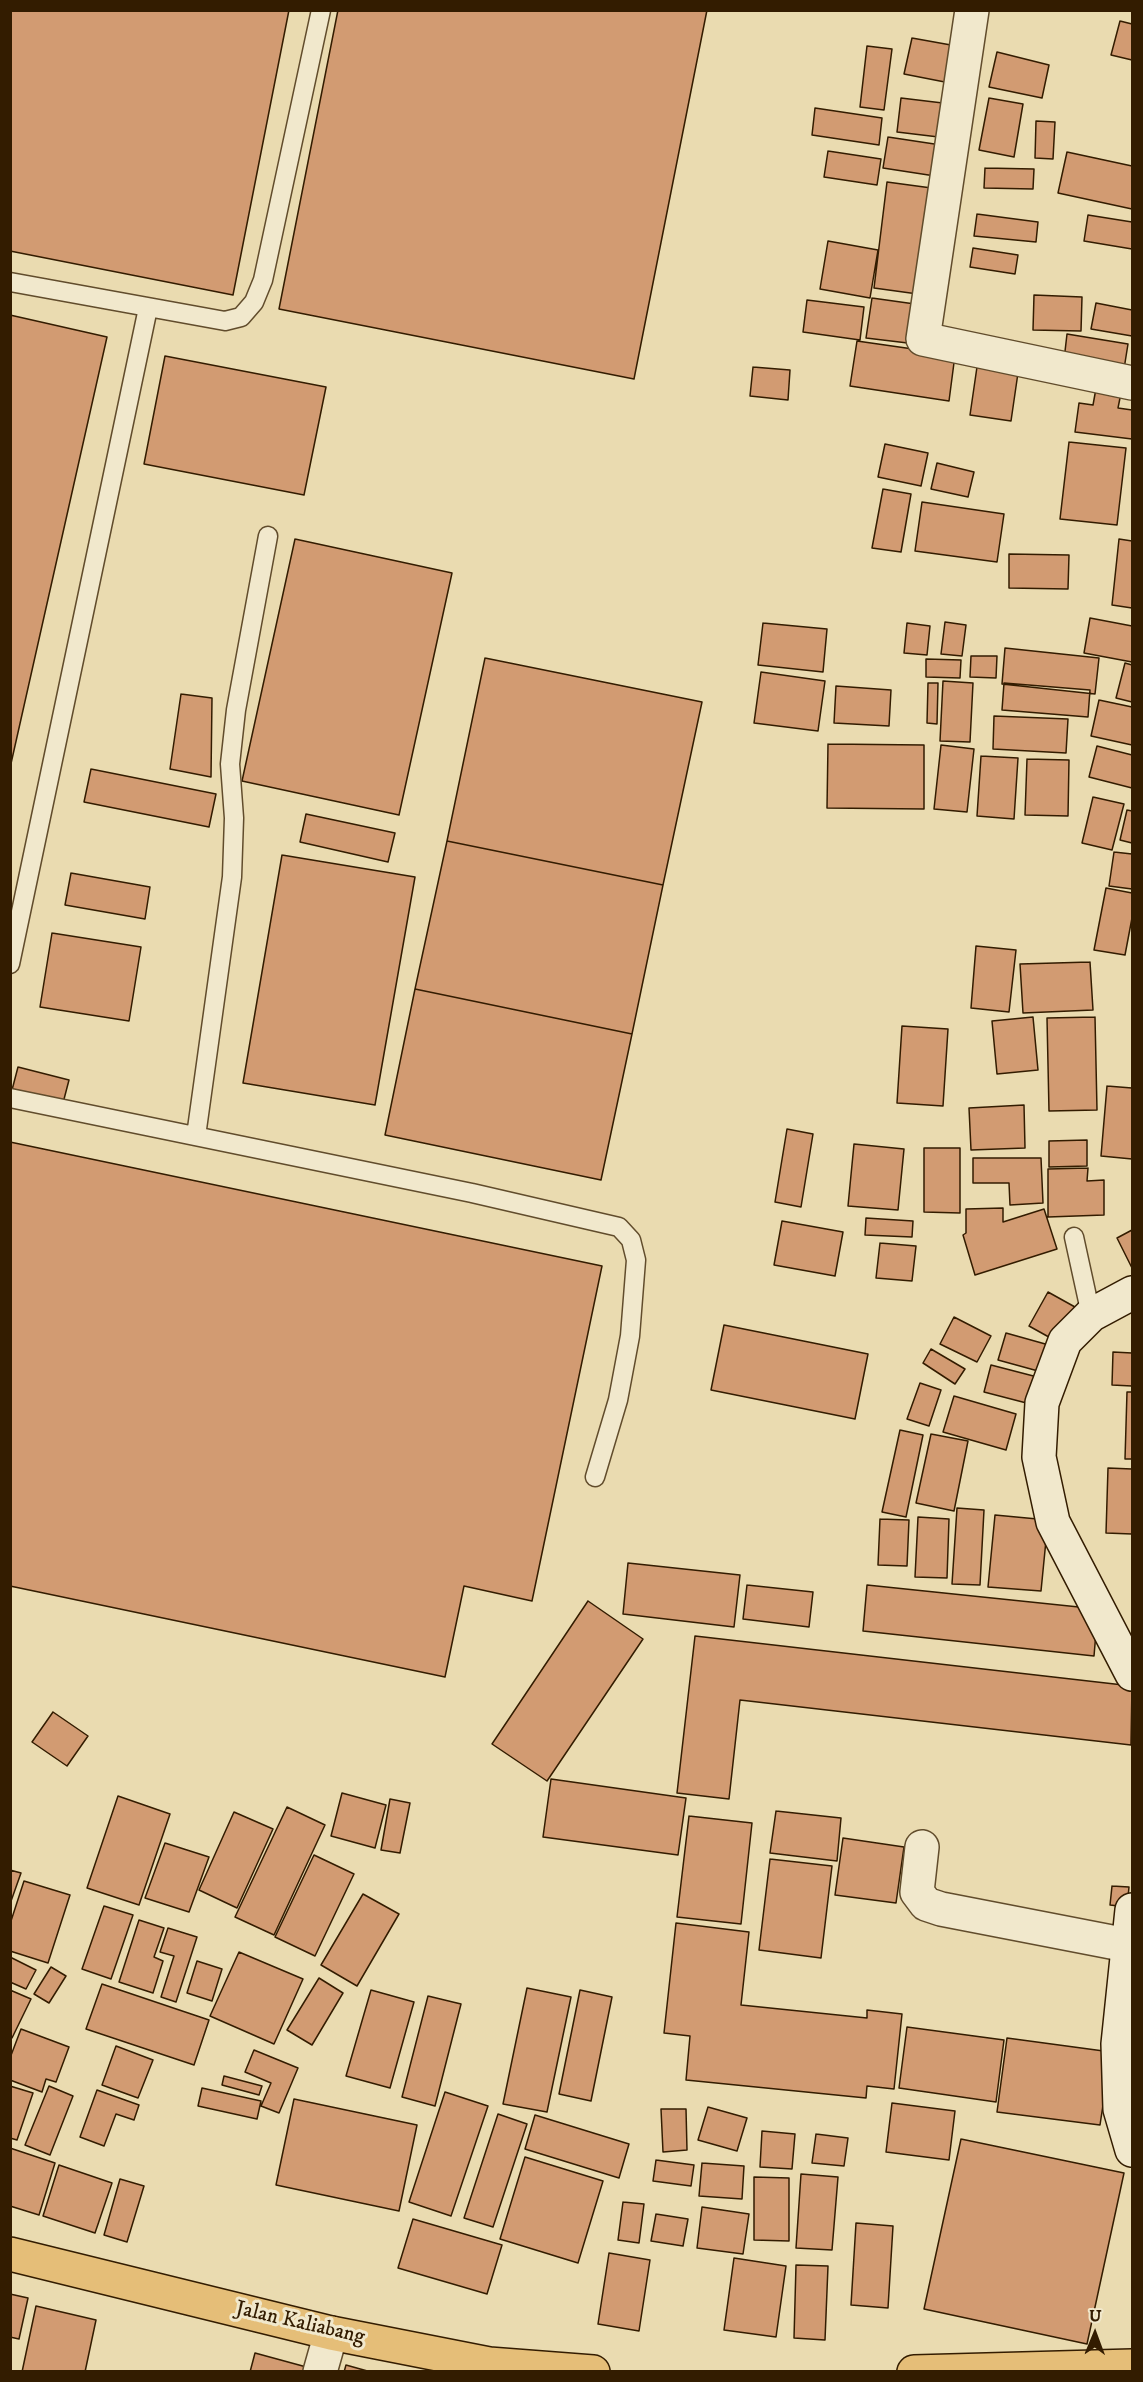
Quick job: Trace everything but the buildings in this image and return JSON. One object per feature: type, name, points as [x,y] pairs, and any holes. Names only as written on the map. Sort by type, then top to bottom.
[{"type":"main road","name":"Jalan Kaliabang","points":[[10,2254],[331,2333],[431,2362],[487,2368],[593,2372]]},
{"type":"main road","points":[[914,2372],[1132,2366]]},
{"type":"street","points":[[972,10],[923,339],[1132,383]]},
{"type":"street","points":[[1132,1293],[1091,1315],[1065,1341],[1042,1403],[1039,1457],[1053,1522],[1132,1674]]},
{"type":"street","points":[[922,1847],[916,1885],[920,1899],[926,1904],[941,1909],[1131,1946]]},
{"type":"street","points":[[1132,1911],[1131,1946],[1118,2044],[1120,2109],[1132,2150]]},
{"type":"street","points":[[320,2372],[331,2333]]},
{"type":"lane","points":[[10,282],[225,321],[241,317],[254,302],[268,259],[321,10]]},
{"type":"lane","points":[[10,963],[148,308]]},
{"type":"lane","points":[[196,1136],[232,877],[234,818],[230,764],[236,710],[268,536]]},
{"type":"lane","points":[[10,1098],[472,1193],[597,1220],[619,1227],[631,1240],[636,1260],[630,1336],[616,1411],[595,1477]]},
{"type":"lane","points":[[1074,1237],[1091,1315]]}]
